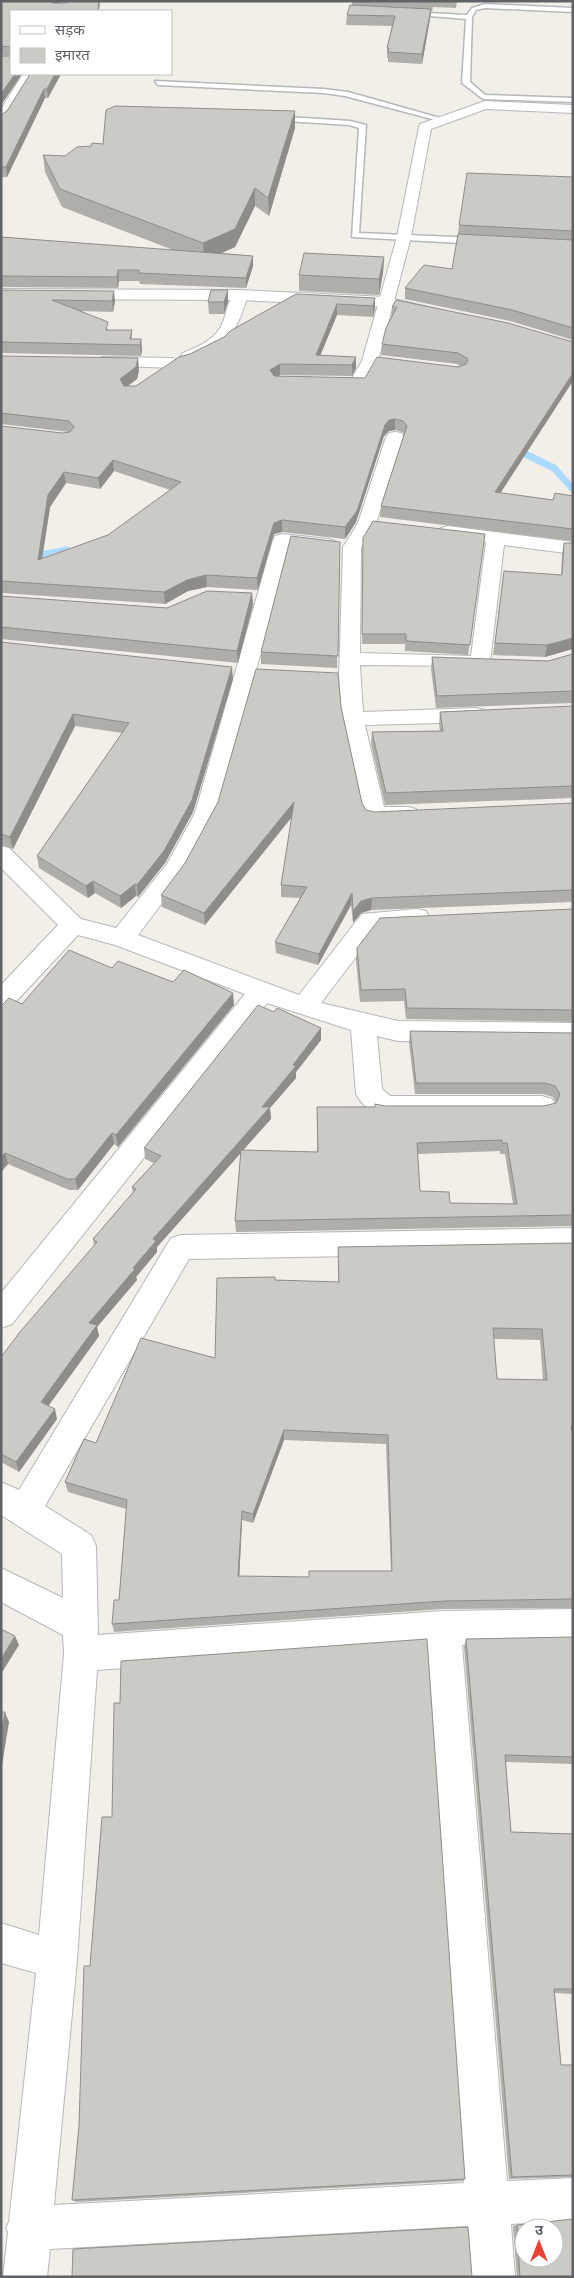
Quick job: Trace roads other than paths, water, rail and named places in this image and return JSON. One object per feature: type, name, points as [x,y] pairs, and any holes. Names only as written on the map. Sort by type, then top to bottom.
[{"type":"street","points":[[9,80],[27,77]]},
{"type":"street","points":[[1,120],[27,77]]},
{"type":"street","points":[[310,382],[358,384],[370,361],[404,238],[425,127],[484,101],[573,109]]},
{"type":"street","points":[[1,294],[240,295],[386,302],[444,314]]},
{"type":"street","points":[[148,380],[173,363],[218,343],[230,328],[240,295]]},
{"type":"street","points":[[370,361],[389,363]]},
{"type":"street","points":[[87,362],[173,363]]},
{"type":"street","points":[[395,437],[377,524],[352,547],[343,670],[374,815],[424,813]]},
{"type":"street","points":[[426,530],[496,537],[573,548]]},
{"type":"street","points":[[343,670],[489,662],[496,537]]},
{"type":"street","points":[[122,938],[176,868],[206,814],[282,540],[352,547]]},
{"type":"street","points":[[247,597],[267,598]]},
{"type":"street","points":[[353,719],[496,714]]},
{"type":"street","points":[[1,854],[73,925],[122,938],[304,1007],[363,1024],[398,1031],[573,1033]]},
{"type":"street","points":[[304,1007],[371,920],[441,916]]},
{"type":"street","points":[[1,1001],[73,925]]},
{"type":"street","points":[[1,1314],[261,992]]},
{"type":"street","points":[[363,1024],[369,1094],[384,1106],[542,1106]]},
{"type":"street","points":[[24,2277],[57,1960],[81,1640],[79,1546],[12,1505],[181,1247],[573,1240]]},
{"type":"street","points":[[1,1584],[81,1640],[443,1628],[573,1626]]},
{"type":"street","points":[[443,1628],[493,2277]]},
{"type":"street","points":[[1,1943],[57,1960]]},
{"type":"street","points":[[28,2228],[573,2200]]},
{"type":"lane","points":[[573,10],[485,6],[474,9],[469,16],[466,83],[484,101],[573,100]]},
{"type":"lane","points":[[402,14],[469,16]]},
{"type":"lane","points":[[158,83],[324,90],[443,120]]},
{"type":"lane","points":[[261,118],[350,123],[363,127],[355,235],[484,242]]},
{"type":"waterway","points":[[515,449],[554,468],[573,489]]},
{"type":"waterway","points":[[30,557],[67,550]]}]
